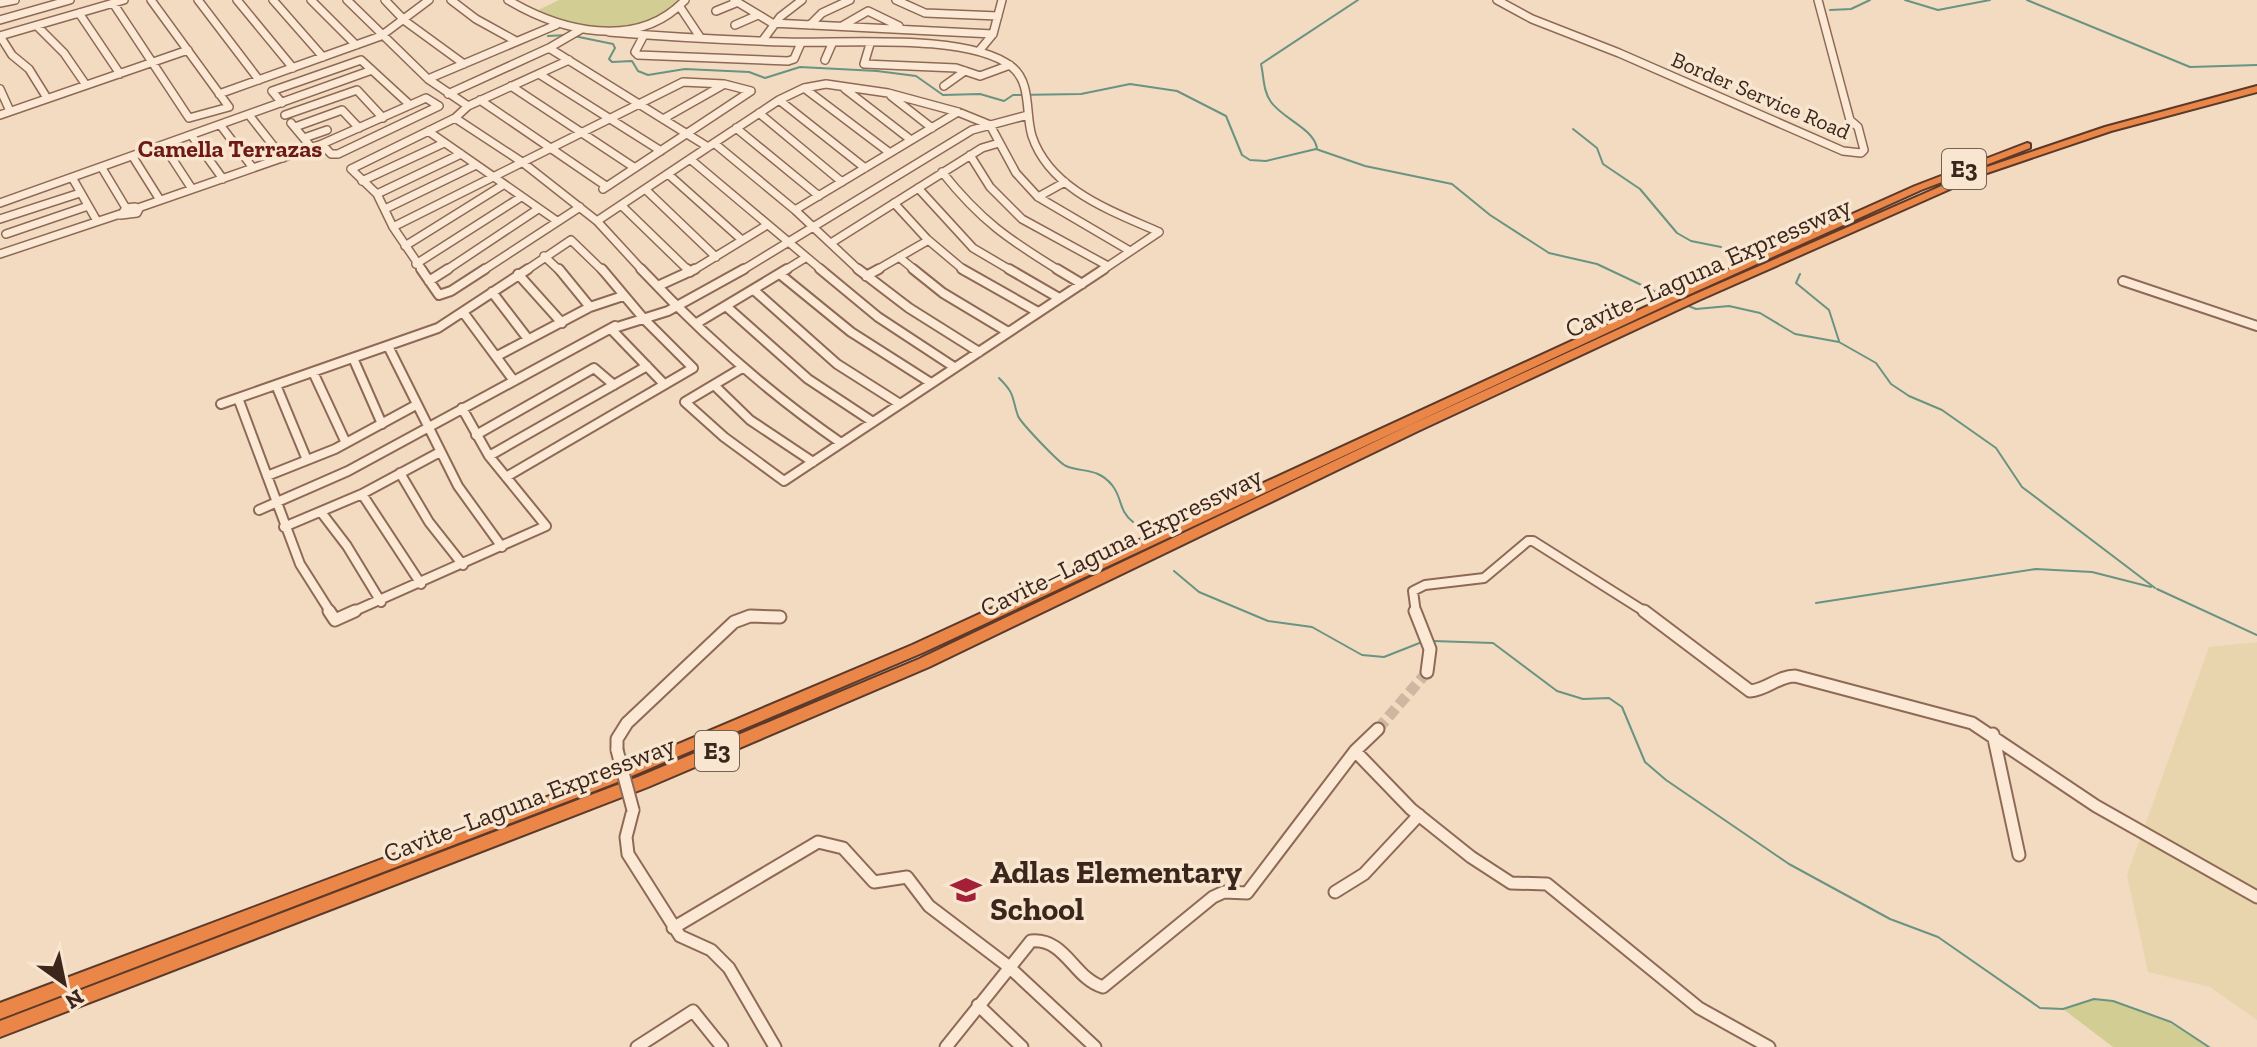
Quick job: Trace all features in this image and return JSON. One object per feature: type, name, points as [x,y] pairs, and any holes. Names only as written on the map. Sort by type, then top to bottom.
[{"type":"highway","name":"Cavite–Laguna Expressway","points":[[0,1011],[610,779],[917,649],[1670,305],[1878,205],[1996,157],[2099,123],[2257,83]]},
{"type":"highway","name":"Cavite–Laguna Expressway","points":[[1689,295],[2010,161],[2150,116],[2257,89]]},
{"type":"highway","name":"Cavite–Laguna Expressway","points":[[0,1029],[643,782],[924,663],[1411,424]]},
{"type":"street","points":[[0,3],[15,0]]},
{"type":"street","points":[[0,18],[60,0]]},
{"type":"street","points":[[0,18],[70,0]]},
{"type":"street","points":[[47,98],[29,69],[12,55],[0,36],[124,0]]},
{"type":"street","points":[[113,3],[190,119],[229,107],[151,0]]},
{"type":"street","points":[[198,0],[259,80]]},
{"type":"street","points":[[237,0],[293,68]]},
{"type":"street","points":[[273,0],[323,57]]},
{"type":"street","points":[[311,0],[356,45]]},
{"type":"street","points":[[347,0],[428,79],[468,106]]},
{"type":"street","points":[[385,0],[405,21],[464,64]]},
{"type":"street","points":[[219,94],[381,36],[429,0]]},
{"type":"street","points":[[451,0],[476,19],[516,41]]},
{"type":"street","points":[[508,0],[530,14],[578,32],[801,43],[925,45],[979,51],[998,57],[1022,79],[1038,150],[1065,182],[1087,197],[1159,232],[784,481],[724,437],[685,402],[742,368]]},
{"type":"street","points":[[609,32],[651,21],[680,7],[685,0]]},
{"type":"street","points":[[781,0],[790,6]]},
{"type":"street","points":[[763,40],[772,23],[790,6],[802,0]]},
{"type":"street","points":[[810,25],[822,13],[850,0]]},
{"type":"street","points":[[896,0],[921,13],[998,16]]},
{"type":"street","points":[[979,51],[993,34],[1002,0]]},
{"type":"street","name":"Border Service Road","points":[[1497,0],[1532,19],[1619,53],[1843,151],[1861,153],[1864,150],[1858,127],[1850,120],[1818,0]]},
{"type":"street","points":[[716,11],[736,1],[772,23],[901,27],[993,34]]},
{"type":"street","points":[[680,7],[700,37]]},
{"type":"street","points":[[842,26],[868,11],[901,27]]},
{"type":"street","points":[[79,13],[120,74]]},
{"type":"street","points":[[735,25],[758,15]]},
{"type":"street","points":[[428,79],[556,25]]},
{"type":"street","points":[[38,27],[64,53],[86,85]]},
{"type":"street","points":[[448,94],[560,44],[578,32]]},
{"type":"street","points":[[644,35],[635,52],[638,55],[788,61],[794,59],[801,43]]},
{"type":"street","points":[[825,60],[832,44]]},
{"type":"street","points":[[870,44],[864,64],[965,71],[980,76],[1010,65]]},
{"type":"street","points":[[549,48],[686,133],[711,145],[795,210],[866,276],[909,308],[979,352]]},
{"type":"street","points":[[0,115],[188,50]]},
{"type":"street","points":[[312,148],[285,115],[272,91],[361,60],[410,105]]},
{"type":"street","points":[[569,60],[468,106],[455,118],[353,167],[351,171],[377,194],[393,227],[439,295],[580,207]]},
{"type":"street","points":[[0,203],[372,70]]},
{"type":"street","points":[[944,86],[965,71]]},
{"type":"street","points":[[539,74],[661,151]]},
{"type":"street","points":[[393,227],[550,148],[611,119],[683,82],[724,84],[744,87],[752,92],[604,188],[550,148],[480,100]]},
{"type":"street","points":[[663,119],[724,84]]},
{"type":"street","points":[[597,221],[779,100],[804,88],[822,84],[888,93],[958,112],[990,125],[1016,173],[1038,197],[1130,251]]},
{"type":"street","points":[[511,86],[635,168]]},
{"type":"street","points":[[842,87],[911,140]]},
{"type":"street","points":[[804,88],[890,153]]},
{"type":"street","points":[[0,89],[10,111]]},
{"type":"street","points":[[285,115],[357,90],[383,118]]},
{"type":"street","points":[[888,93],[932,128]]},
{"type":"street","points":[[102,168],[123,211],[130,216],[137,213],[138,208],[312,148],[429,98],[439,108],[338,154],[331,154],[322,144]]},
{"type":"street","points":[[779,100],[865,168]]},
{"type":"street","points":[[295,127],[342,110],[359,128]]},
{"type":"street","points":[[795,210],[958,112]]},
{"type":"street","points":[[759,113],[842,182]]},
{"type":"street","points":[[249,115],[283,158]]},
{"type":"street","points":[[259,510],[348,471],[611,329],[668,311],[712,288],[972,130],[1028,115]]},
{"type":"street","points":[[455,118],[522,162],[597,221],[660,285],[675,305],[742,368],[783,403],[841,443]]},
{"type":"street","points":[[221,126],[253,168]]},
{"type":"street","points":[[736,128],[819,196]]},
{"type":"street","points":[[304,138],[327,130]]},
{"type":"street","points":[[428,131],[557,221]]},
{"type":"street","points":[[192,136],[223,179]]},
{"type":"street","points":[[362,181],[444,143]]},
{"type":"street","points":[[831,243],[970,155],[999,143]]},
{"type":"street","points":[[164,146],[192,189]]},
{"type":"street","points":[[377,194],[461,154]]},
{"type":"street","points":[[970,155],[990,187],[1022,219],[1108,266]]},
{"type":"street","points":[[133,157],[160,200]]},
{"type":"street","points":[[690,159],[878,317],[954,367]]},
{"type":"street","points":[[385,209],[476,165]]},
{"type":"street","points":[[942,172],[965,201],[1001,235],[1082,284]]},
{"type":"street","points":[[668,174],[742,240]]},
{"type":"street","points":[[73,179],[97,221]]},
{"type":"street","points":[[1038,197],[1065,182]]},
{"type":"street","points":[[405,246],[503,185]]},
{"type":"street","points":[[918,188],[973,248],[1059,298]]},
{"type":"street","points":[[645,189],[716,257]]},
{"type":"street","points":[[0,219],[80,193]]},
{"type":"street","points":[[416,264],[521,197]]},
{"type":"street","points":[[894,203],[927,241],[983,285],[1038,312]]},
{"type":"street","points":[[621,205],[690,272]]},
{"type":"street","points":[[6,234],[88,206]]},
{"type":"street","points":[[429,281],[538,209]]},
{"type":"street","points":[[0,254],[123,211]]},
{"type":"street","points":[[660,285],[690,272],[767,225]]},
{"type":"street","points":[[221,404],[438,328],[563,243],[575,241],[693,368],[506,477]]},
{"type":"street","points":[[866,276],[927,241]]},
{"type":"street","points":[[544,256],[555,264],[590,307]]},
{"type":"street","points":[[899,257],[943,293],[1008,332]]},
{"type":"street","points":[[697,323],[755,291],[805,258]]},
{"type":"street","points":[[518,274],[562,323]]},
{"type":"street","points":[[781,275],[851,332],[931,383]]},
{"type":"street","points":[[2123,281],[2257,326]]},
{"type":"street","points":[[755,291],[837,364],[900,404]]},
{"type":"street","points":[[492,292],[528,339]]},
{"type":"street","points":[[497,356],[590,307],[623,296]]},
{"type":"street","points":[[727,307],[808,379],[873,422]]},
{"type":"street","points":[[463,312],[514,381]]},
{"type":"street","points":[[611,329],[664,384]]},
{"type":"street","points":[[388,346],[458,486],[502,547]]},
{"type":"street","points":[[353,358],[382,424]]},
{"type":"street","points":[[489,456],[647,366]]},
{"type":"street","points":[[476,435],[594,368],[614,385]]},
{"type":"street","points":[[313,372],[346,443]]},
{"type":"street","points":[[276,385],[307,460]]},
{"type":"street","points":[[714,385],[750,420],[813,462]]},
{"type":"street","points":[[238,398],[300,564],[335,620],[546,526],[489,456],[462,408]]},
{"type":"street","points":[[267,476],[346,443],[416,405]]},
{"type":"street","points":[[284,527],[362,494],[440,452]]},
{"type":"street","points":[[400,473],[429,522],[463,565]]},
{"type":"street","points":[[362,494],[421,584]]},
{"type":"street","points":[[321,512],[347,546],[381,602]]},
{"type":"street","points":[[1427,672],[1431,650],[1412,602],[1413,591],[1425,585],[1484,578],[1528,541],[1533,541],[1652,616],[1750,691],[1759,691],[1781,676],[1795,676],[1972,723],[1993,734],[2096,806],[2257,897]]},
{"type":"street","points":[[775,1047],[729,968],[711,950],[680,936],[628,854],[626,837],[633,810],[617,750],[617,739],[627,723],[734,622],[750,616],[780,617]]},
{"type":"street","points":[[946,1047],[1025,945],[1038,939],[1055,945],[1096,987],[1108,985],[1213,897],[1224,892],[1250,891],[1296,825],[1355,751],[1378,729]]},
{"type":"street","points":[[1993,734],[2019,855]]},
{"type":"street","points":[[1355,751],[1382,774],[1405,803],[1457,845],[1511,883],[1547,884],[1699,1008],[1769,1047]]},
{"type":"street","points":[[1335,892],[1358,879],[1419,815]]},
{"type":"street","points":[[673,928],[818,842],[843,848],[874,882],[907,877],[929,906],[1008,966],[1095,1047]]},
{"type":"street","points":[[978,1005],[1022,1047]]},
{"type":"street","points":[[637,1047],[693,1011],[722,1047]]},
{"type":"shaded area","points":[[559,0],[680,0],[647,21],[610,28],[571,24],[534,12]]},
{"type":"shaded area","points":[[2257,642],[2257,1020],[2210,987],[2148,972],[2127,875],[2209,647]]},
{"type":"shaded area","points":[[2094,999],[2126,1005],[2154,1016],[2209,1047],[2113,1047],[2063,1009]]},
{"type":"waterway","points":[[1317,148],[1310,135],[1268,98],[1261,64],[1358,0]]},
{"type":"waterway","points":[[1830,10],[1851,9],[1870,0]]},
{"type":"waterway","points":[[1905,0],[1938,10],[1990,0]]},
{"type":"waterway","points":[[2027,0],[2190,67],[2257,65]]},
{"type":"waterway","points":[[548,36],[567,35]]},
{"type":"waterway","points":[[574,36],[613,44],[615,48],[609,59],[612,62],[632,61],[638,71],[648,75],[685,69],[749,72],[765,78],[800,67],[877,71],[916,76],[943,95],[980,94],[1004,101],[1013,95],[1081,94],[1130,84],[1177,91],[1226,116],[1242,155],[1250,160],[1266,161],[1316,149],[1365,166],[1452,184],[1490,215],[1549,253],[1597,264],[1669,298]]},
{"type":"waterway","points":[[1573,129],[1597,148],[1603,164],[1640,189],[1677,233],[1691,241],[1721,247]]},
{"type":"waterway","points":[[1800,274],[1796,283],[1829,310],[1839,341]]},
{"type":"waterway","points":[[1686,305],[1696,309],[1729,306],[1760,313],[1795,334],[1839,342],[1876,363],[1891,384],[1909,396],[1942,410],[1996,448],[2022,487],[2155,588]]},
{"type":"waterway","points":[[999,378],[1011,392],[1018,416],[1033,434],[1066,466],[1106,479],[1133,522]]},
{"type":"waterway","points":[[1816,603],[2036,569],[2092,572],[2151,587]]},
{"type":"waterway","points":[[1174,571],[1199,592],[1268,621],[1312,627],[1362,655],[1384,657],[1422,642]]},
{"type":"waterway","points":[[2157,589],[2257,635]]},
{"type":"waterway","points":[[1433,641],[1493,643],[1557,691],[1583,699],[1609,698],[1622,707],[1645,762],[1666,780],[1789,864],[1890,919],[1938,937],[2040,1008],[2063,1009],[2094,999],[2113,1001],[2171,1022],[2209,1047]]},
{"type":"tunnel","points":[[1378,729],[1427,672]]},
{"type":"place","name":"Adlas Elementary School","points":[[966,890]]},
{"type":"district","name":"Camella Terrazas","points":[[230,149]]}]
